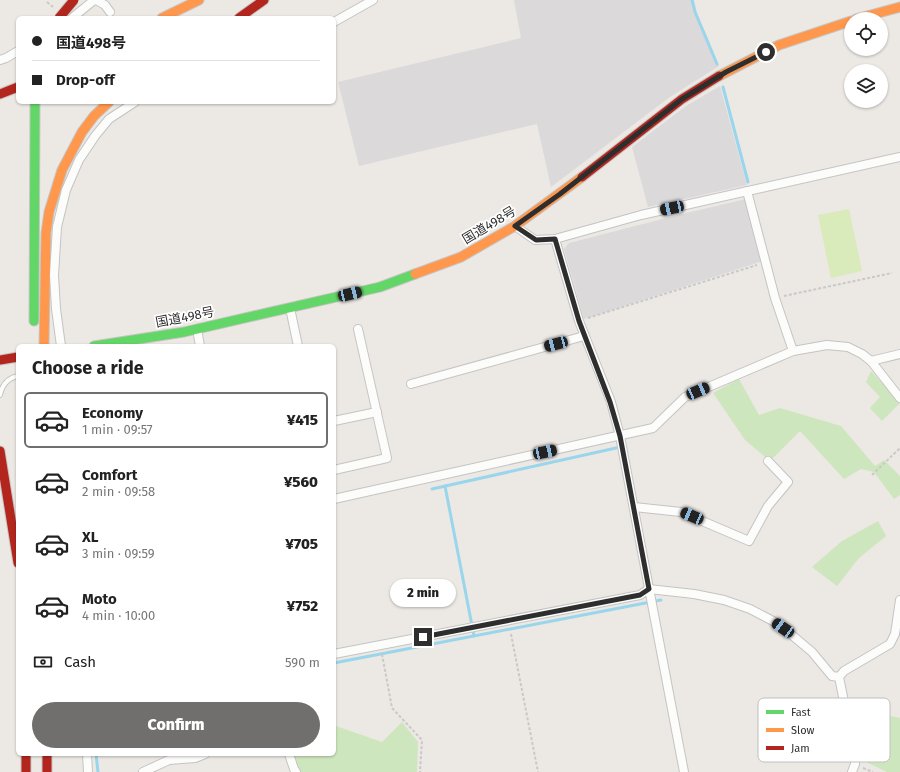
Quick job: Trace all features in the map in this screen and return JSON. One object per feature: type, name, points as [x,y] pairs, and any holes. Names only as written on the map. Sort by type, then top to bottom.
[{"type":"highway","points":[[61,16],[74,0]]},
{"type":"highway","points":[[166,16],[198,0]]},
{"type":"highway","points":[[242,16],[264,0]]},
{"type":"highway","points":[[882,12],[900,7]]},
{"type":"highway","name":"国道498号","points":[[107,344],[184,332],[380,287],[461,257],[515,226],[560,194],[682,99],[720,76],[779,45],[844,23]]},
{"type":"highway","points":[[0,94],[16,87]]},
{"type":"highway","points":[[34,331],[35,104]]},
{"type":"highway","points":[[44,344],[46,233],[50,212],[62,170],[82,132],[94,116],[107,104]]},
{"type":"highway","points":[[145,344],[184,332]]},
{"type":"highway","points":[[0,365],[4,359],[16,357]]},
{"type":"highway","points":[[0,451],[16,551]]},
{"type":"highway","points":[[26,756],[26,772]]},
{"type":"highway","points":[[47,756],[47,772]]},
{"type":"street","points":[[74,16],[96,0],[105,5],[110,12]]},
{"type":"street","points":[[336,21],[373,0]]},
{"type":"street","points":[[0,60],[16,52]]},
{"type":"street","points":[[61,344],[56,309],[54,276],[58,227],[66,190],[79,160],[94,136],[109,120],[132,104]]},
{"type":"street","points":[[515,226],[536,240],[555,239],[641,215],[900,157]]},
{"type":"street","points":[[747,191],[775,298],[793,351]]},
{"type":"street","points":[[555,239],[579,321],[610,402],[620,436],[684,772]]},
{"type":"street","points":[[290,308],[298,344]]},
{"type":"street","points":[[197,329],[200,344]]},
{"type":"street","points":[[336,470],[387,458],[358,329]]},
{"type":"street","points":[[410,384],[584,336]]},
{"type":"street","points":[[336,499],[653,428],[684,397],[793,351],[827,345],[848,347],[862,354],[871,361],[900,398]]},
{"type":"street","points":[[871,361],[900,354]]},
{"type":"street","points":[[336,421],[377,412]]},
{"type":"street","points":[[634,507],[681,512],[749,541],[768,506],[788,482],[768,461]]},
{"type":"street","points":[[336,654],[640,595],[649,589],[724,600],[750,609],[773,621],[794,636],[812,652],[832,676],[839,678]]},
{"type":"street","points":[[843,698],[839,678],[844,671],[890,644],[895,634],[900,600]]},
{"type":"street","points":[[87,756],[88,772]]},
{"type":"street","points":[[143,772],[169,760],[195,758],[200,756]]},
{"type":"street","points":[[290,756],[296,772]]},
{"type":"street","points":[[852,772],[855,762]]},
{"type":"lane","points":[[0,395],[1,389],[6,381],[16,377]]},
{"type":"path","points":[[579,321],[766,262]]},
{"type":"path","points":[[775,298],[892,273]]},
{"type":"path","points":[[872,475],[900,448]]},
{"type":"path","points":[[511,634],[538,772]]},
{"type":"path","points":[[383,662],[392,708],[422,740],[420,772]]},
{"type":"shaded area","points":[[514,0],[694,0],[697,13],[719,66],[670,97],[551,187],[537,124],[359,166],[338,82],[521,38]]},
{"type":"shaded area","points":[[720,86],[747,185],[648,207],[632,147],[686,106]]},
{"type":"shaded area","points":[[746,199],[763,261],[584,319],[564,249],[569,243]]},
{"type":"green space","points":[[849,209],[862,271],[831,278],[818,215]]},
{"type":"green space","points":[[871,371],[900,403],[882,421],[870,408],[880,397],[866,382]]},
{"type":"green space","points":[[739,379],[759,415],[780,408],[841,426],[875,466],[884,460],[900,476],[900,495],[894,499],[874,472],[861,469],[844,479],[800,431],[770,461],[745,440],[713,393]]},
{"type":"green space","points":[[878,521],[886,536],[859,558],[837,586],[812,567],[842,541]]},
{"type":"green space","points":[[890,716],[900,718],[900,772],[887,772],[867,762],[890,762]]},
{"type":"green space","points":[[402,722],[418,742],[417,772],[292,772],[295,756],[336,756],[336,726],[382,742]]},
{"type":"waterway","points":[[692,0],[695,12],[717,64]]},
{"type":"waterway","points":[[723,87],[748,182]]},
{"type":"waterway","points":[[432,489],[616,448]]},
{"type":"waterway","points":[[445,486],[474,636]]},
{"type":"waterway","points":[[336,663],[661,600]]},
{"type":"waterway","points":[[96,756],[98,772]]},
{"type":"traffic: fast","points":[[34,321],[35,104]]},
{"type":"traffic: fast","points":[[107,344],[184,332],[380,287],[415,274]]},
{"type":"traffic: slow","points":[[166,16],[199,0]]},
{"type":"traffic: slow","points":[[882,12],[900,7]]},
{"type":"traffic: slow","points":[[719,76],[779,45],[844,23]]},
{"type":"traffic: slow","points":[[44,344],[46,233],[49,212],[62,170],[82,132],[94,116],[107,104]]},
{"type":"traffic: slow","points":[[415,274],[461,257],[515,226],[582,177]]},
{"type":"traffic: jam","points":[[61,16],[74,0]]},
{"type":"traffic: jam","points":[[242,16],[264,0]]},
{"type":"traffic: jam","points":[[582,177],[682,99],[719,76]]},
{"type":"traffic: jam","points":[[0,94],[16,88]]},
{"type":"traffic: jam","points":[[0,360],[16,357]]},
{"type":"traffic: jam","points":[[0,451],[16,551]]},
{"type":"traffic: jam","points":[[26,756],[26,772]]},
{"type":"traffic: jam","points":[[47,756],[47,772]]},
{"type":"route","points":[[423,637],[640,595],[649,589],[620,436],[610,402],[579,321],[555,239],[536,240],[515,226],[560,194],[682,99],[726,72],[766,52]]}]
